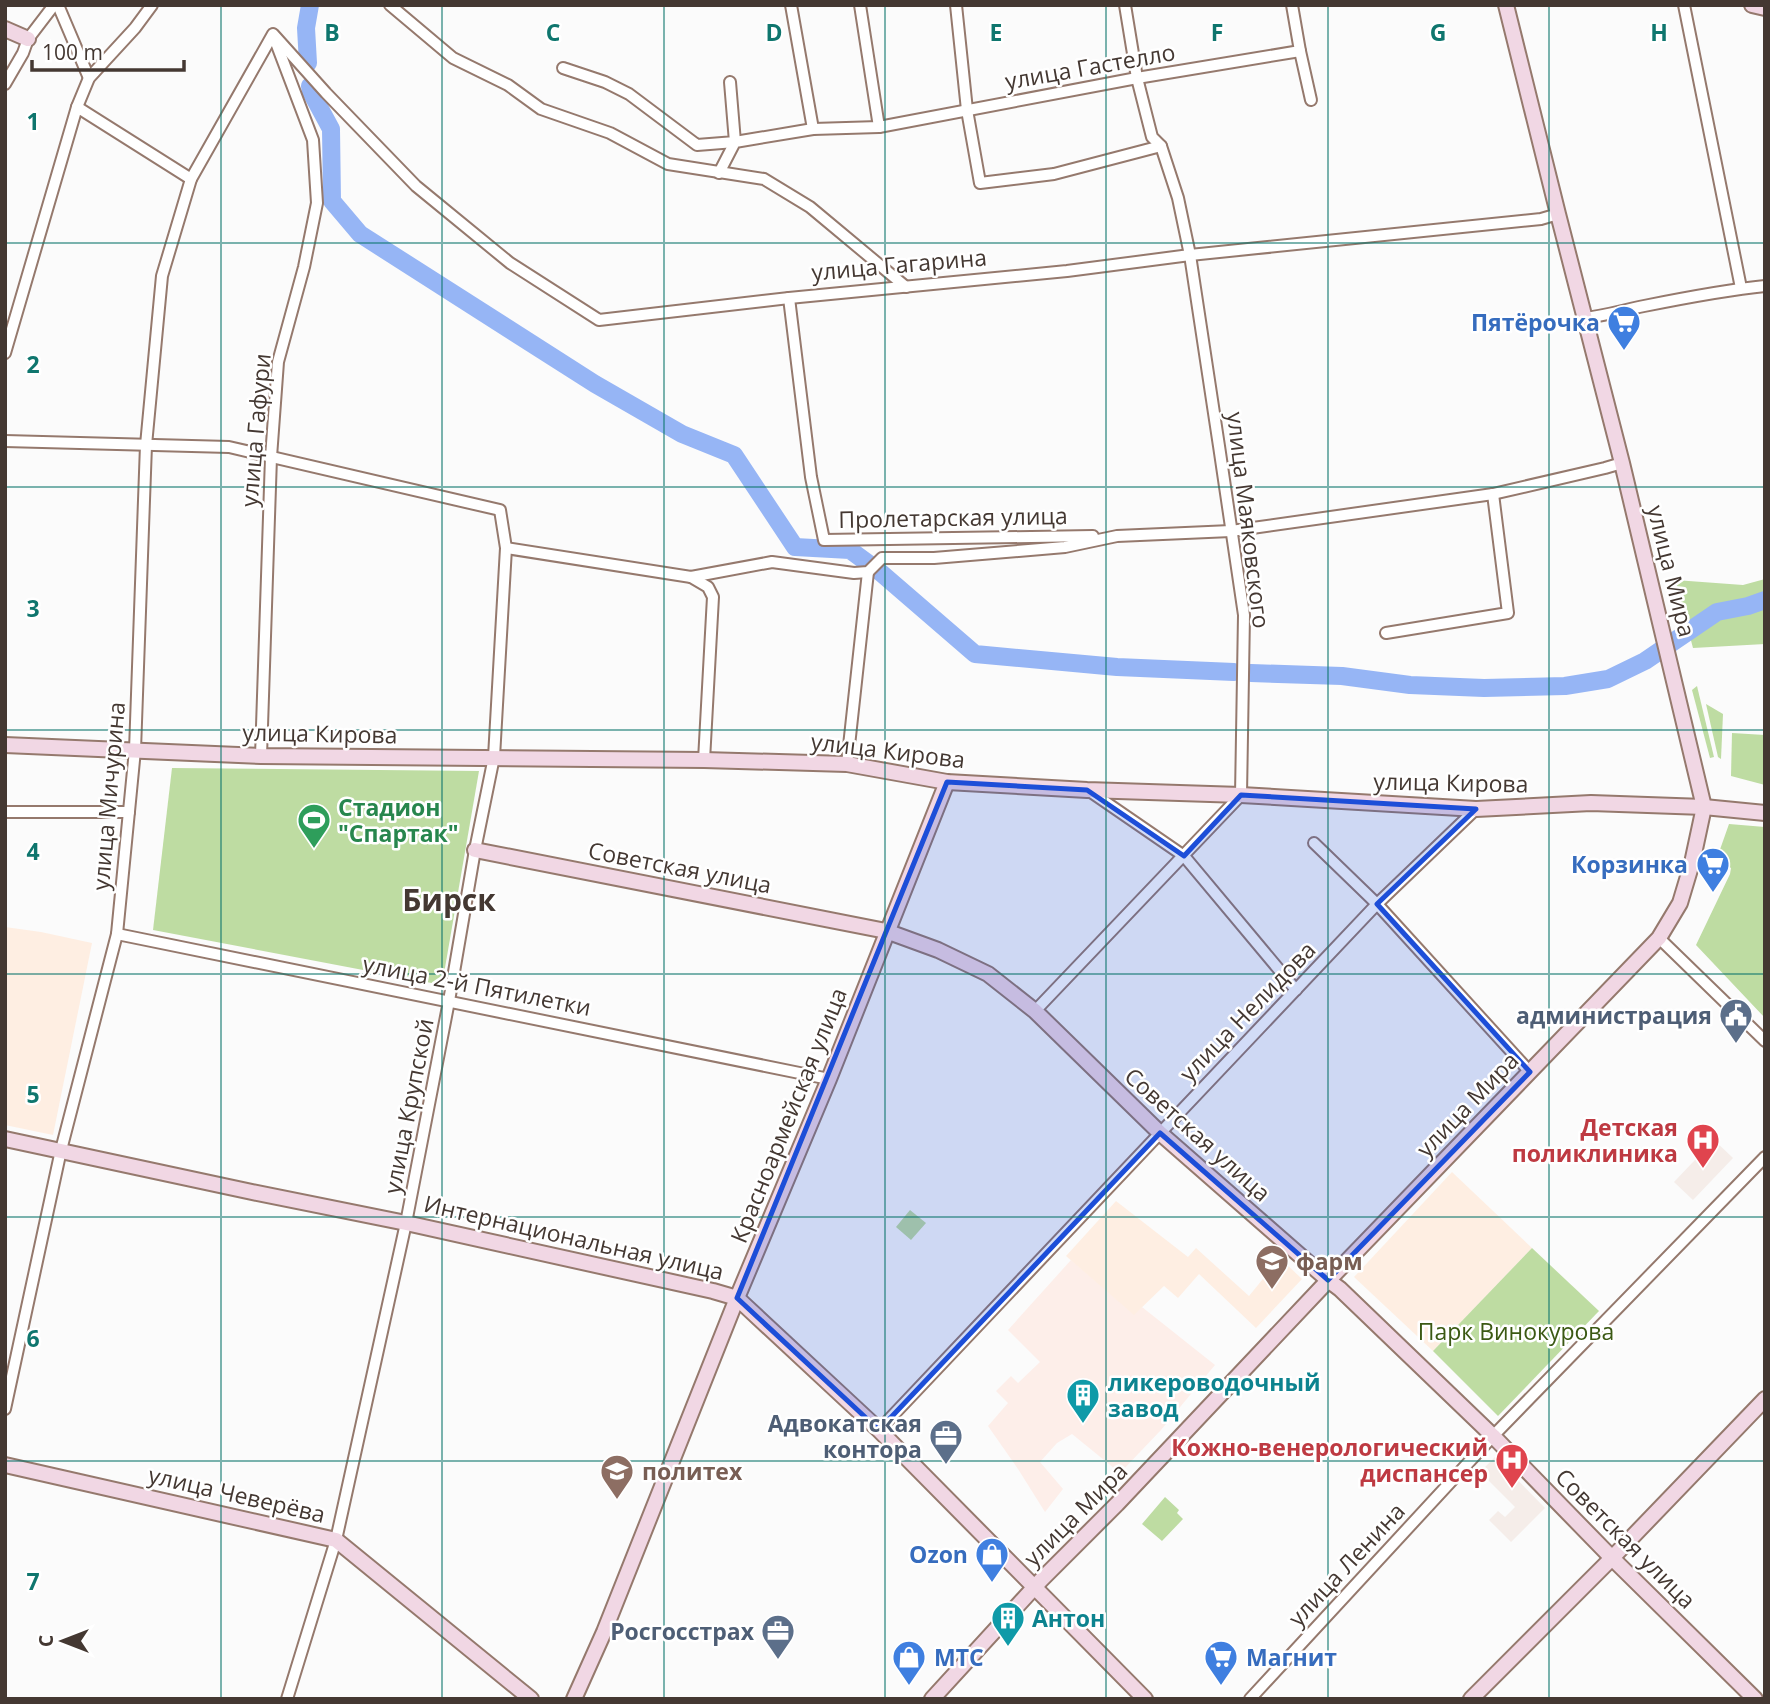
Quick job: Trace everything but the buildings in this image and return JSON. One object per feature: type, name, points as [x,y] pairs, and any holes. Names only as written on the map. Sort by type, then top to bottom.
[{"type":"street","points":[[5,84],[28,39],[56,5],[89,78]]},
{"type":"street","points":[[5,353],[77,107],[89,78],[152,5]]},
{"type":"street","points":[[390,5],[453,58],[508,85],[541,110],[610,133],[668,164],[764,179],[810,207],[906,287]]},
{"type":"street","points":[[791,5],[813,129]]},
{"type":"street","points":[[860,5],[879,127]]},
{"type":"street","points":[[956,5],[967,110],[981,183],[1054,174],[1161,146]]},
{"type":"street","name":"улица Маяковского","points":[[1125,5],[1137,78],[1152,137],[1161,146],[1178,198],[1190,256],[1244,615],[1241,795]]},
{"type":"street","points":[[1293,5],[1311,100]]},
{"type":"street","name":"улица Мира","points":[[932,1699],[1034,1588],[1659,937],[1680,903],[1704,807],[1622,463],[1506,5]]},
{"type":"street","points":[[1684,5],[1741,288]]},
{"type":"street","points":[[1752,5],[1765,8]]},
{"type":"street","points":[[5,29],[28,39]]},
{"type":"street","name":"улица Гагарина","points":[[273,34],[416,186],[510,263],[599,320],[1541,219],[1558,214]]},
{"type":"street","name":"улица Мичурина","points":[[5,1409],[61,1150],[117,934],[135,750],[146,445],[162,276],[191,179],[273,34]]},
{"type":"street","name":"улица Гафури","points":[[261,756],[271,457],[278,362],[304,267],[317,203],[313,140],[273,34]]},
{"type":"street","name":"улица Гастелло","points":[[563,68],[605,82],[629,94],[697,145],[735,142],[813,129],[879,127],[1137,78],[1300,51]]},
{"type":"street","points":[[719,173],[735,142],[730,82]]},
{"type":"street","points":[[77,107],[191,179]]},
{"type":"street","points":[[1584,318],[1678,299],[1765,286]]},
{"type":"street","name":"Пролетарская улица","points":[[789,298],[811,477],[824,540],[1117,536],[1231,531],[1493,494],[1622,463]]},
{"type":"street","points":[[5,441],[229,447],[271,457]]},
{"type":"street","name":"улица Крупской","points":[[271,457],[500,510],[506,548],[494,757],[475,850],[450,1001],[406,1223],[336,1540],[287,1699]]},
{"type":"street","points":[[1386,633],[1508,613],[1493,494]]},
{"type":"street","name":"Пролетарская улица","points":[[869,572],[882,558],[934,558],[1065,547],[1117,536]]},
{"type":"street","points":[[506,548],[691,577],[772,562],[854,573],[869,572],[847,764]]},
{"type":"street","points":[[691,577],[708,587],[713,597],[704,760]]},
{"type":"street","name":"улица Кирова","points":[[5,745],[261,756],[494,757],[847,764],[947,782],[1087,790],[1241,795],[1476,809],[1591,803],[1704,807],[1765,813]]},
{"type":"street","name":"Красноармейская улица","points":[[574,1699],[604,1632],[737,1298],[829,1079],[947,782]]},
{"type":"street","points":[[1087,790],[1184,856],[1296,990]]},
{"type":"street","points":[[1035,1011],[1241,795]]},
{"type":"street","name":"улица Нелидова","points":[[879,1430],[1377,904],[1476,809]]},
{"type":"street","points":[[5,812],[129,813]]},
{"type":"street","points":[[1314,843],[1377,904],[1530,1072]]},
{"type":"street","name":"Советская улица","points":[[475,850],[886,931],[938,950],[988,974],[1035,1011],[1160,1133],[1340,1289],[1493,1436],[1755,1699]]},
{"type":"street","name":"улица 2-й Пятилетки","points":[[117,934],[829,1079]]},
{"type":"street","points":[[1659,937],[1765,1041]]},
{"type":"street","name":"Интернациональная улица","points":[[5,1139],[406,1223],[737,1298],[879,1430],[1145,1699]]},
{"type":"street","name":"улица Ленина","points":[[1250,1699],[1493,1436],[1765,1157]]},
{"type":"street","points":[[1471,1699],[1765,1399]]},
{"type":"street","name":"улица Чеверёва","points":[[5,1465],[336,1540],[531,1699]]},
{"type":"highlighted area","points":[[947,782],[1087,790],[1184,856],[1241,795],[1476,809],[1377,904],[1530,1072],[1328,1280],[1160,1133],[879,1430],[737,1298]]},
{"type":"shaded area","points":[[5,927],[92,943],[53,1135],[5,1125]]},
{"type":"shaded area","name":"Детская поликлиника","points":[[1714,1140],[1733,1158],[1693,1200],[1674,1182]]},
{"type":"shaded area","points":[[1452,1172],[1532,1248],[1433,1351],[1354,1277]]},
{"type":"shaded area","points":[[1116,1201],[1188,1257],[1196,1248],[1249,1296],[1280,1258],[1302,1279],[1256,1328],[1199,1274],[1178,1298],[1164,1286],[1134,1315],[1066,1256]]},
{"type":"shaded area","points":[[1071,1260],[1134,1314],[1142,1307],[1215,1365],[1161,1430],[1120,1473],[1072,1434],[1057,1443],[1040,1462],[1063,1489],[1045,1512],[988,1426],[1008,1403],[996,1391],[1011,1376],[1018,1383],[1040,1362],[1008,1330]]},
{"type":"shaded area","name":"Кожно-венерологический диспансер","points":[[1495,1457],[1545,1508],[1511,1542],[1489,1520],[1498,1511],[1505,1517],[1515,1507],[1480,1472]]},
{"type":"green space","points":[[1765,579],[1765,644],[1693,648],[1675,580],[1743,585]]},
{"type":"green space","points":[[1697,686],[1714,757],[1710,758],[1692,690]]},
{"type":"green space","points":[[1706,704],[1723,714],[1721,759],[1718,757]]},
{"type":"green space","points":[[1732,733],[1765,735],[1765,785],[1731,776]]},
{"type":"green space","name":"Стадион \"Спартак\"","points":[[172,768],[479,771],[442,985],[153,930]]},
{"type":"green space","points":[[1729,824],[1765,827],[1765,1018],[1696,945],[1730,874],[1731,868],[1717,858]]},
{"type":"green space","points":[[910,1210],[926,1223],[911,1240],[896,1227]]},
{"type":"green space","name":"Парк Винокурова","points":[[1532,1248],[1599,1311],[1498,1416],[1433,1351]]},
{"type":"green space","points":[[1165,1497],[1179,1510],[1177,1513],[1183,1519],[1162,1541],[1142,1524]]},
{"type":"waterway","points":[[308,63],[306,28],[310,5]]},
{"type":"waterway","points":[[310,86],[331,129],[332,201],[360,234],[595,384],[682,434],[734,455],[795,547],[850,550],[880,572],[975,654],[1117,667],[1234,672]]},
{"type":"waterway","points":[[1251,673],[1342,676],[1410,685],[1484,688],[1565,686],[1608,679],[1645,661],[1717,612],[1765,600]]},
{"type":"place","name":"Пятёрочка","points":[[1624,352]]},
{"type":"place","name":"Стадион \"Спартак\"","points":[[314,850]]},
{"type":"place","name":"Корзинка","points":[[1713,894]]},
{"type":"place","name":"администрация","points":[[1736,1045]]},
{"type":"place","name":"Детская поликлиника","points":[[1703,1170]]},
{"type":"place","name":"фарм","points":[[1272,1291]]},
{"type":"place","name":"ликероводочный завод","points":[[1083,1425]]},
{"type":"place","name":"Адвокатская контора","points":[[946,1466]]},
{"type":"place","name":"Кожно-венерологический диспансер","points":[[1512,1490]]},
{"type":"place","name":"политех","points":[[617,1501]]},
{"type":"place","name":"Ozon","points":[[992,1584]]},
{"type":"place","name":"Антон","points":[[1008,1648]]},
{"type":"place","name":"Росгосстрах","points":[[778,1661]]},
{"type":"place","name":"МТС","points":[[909,1687]]},
{"type":"place","name":"Магнит","points":[[1221,1687]]},
{"type":"district","name":"Бирск","points":[[449,899]]}]
